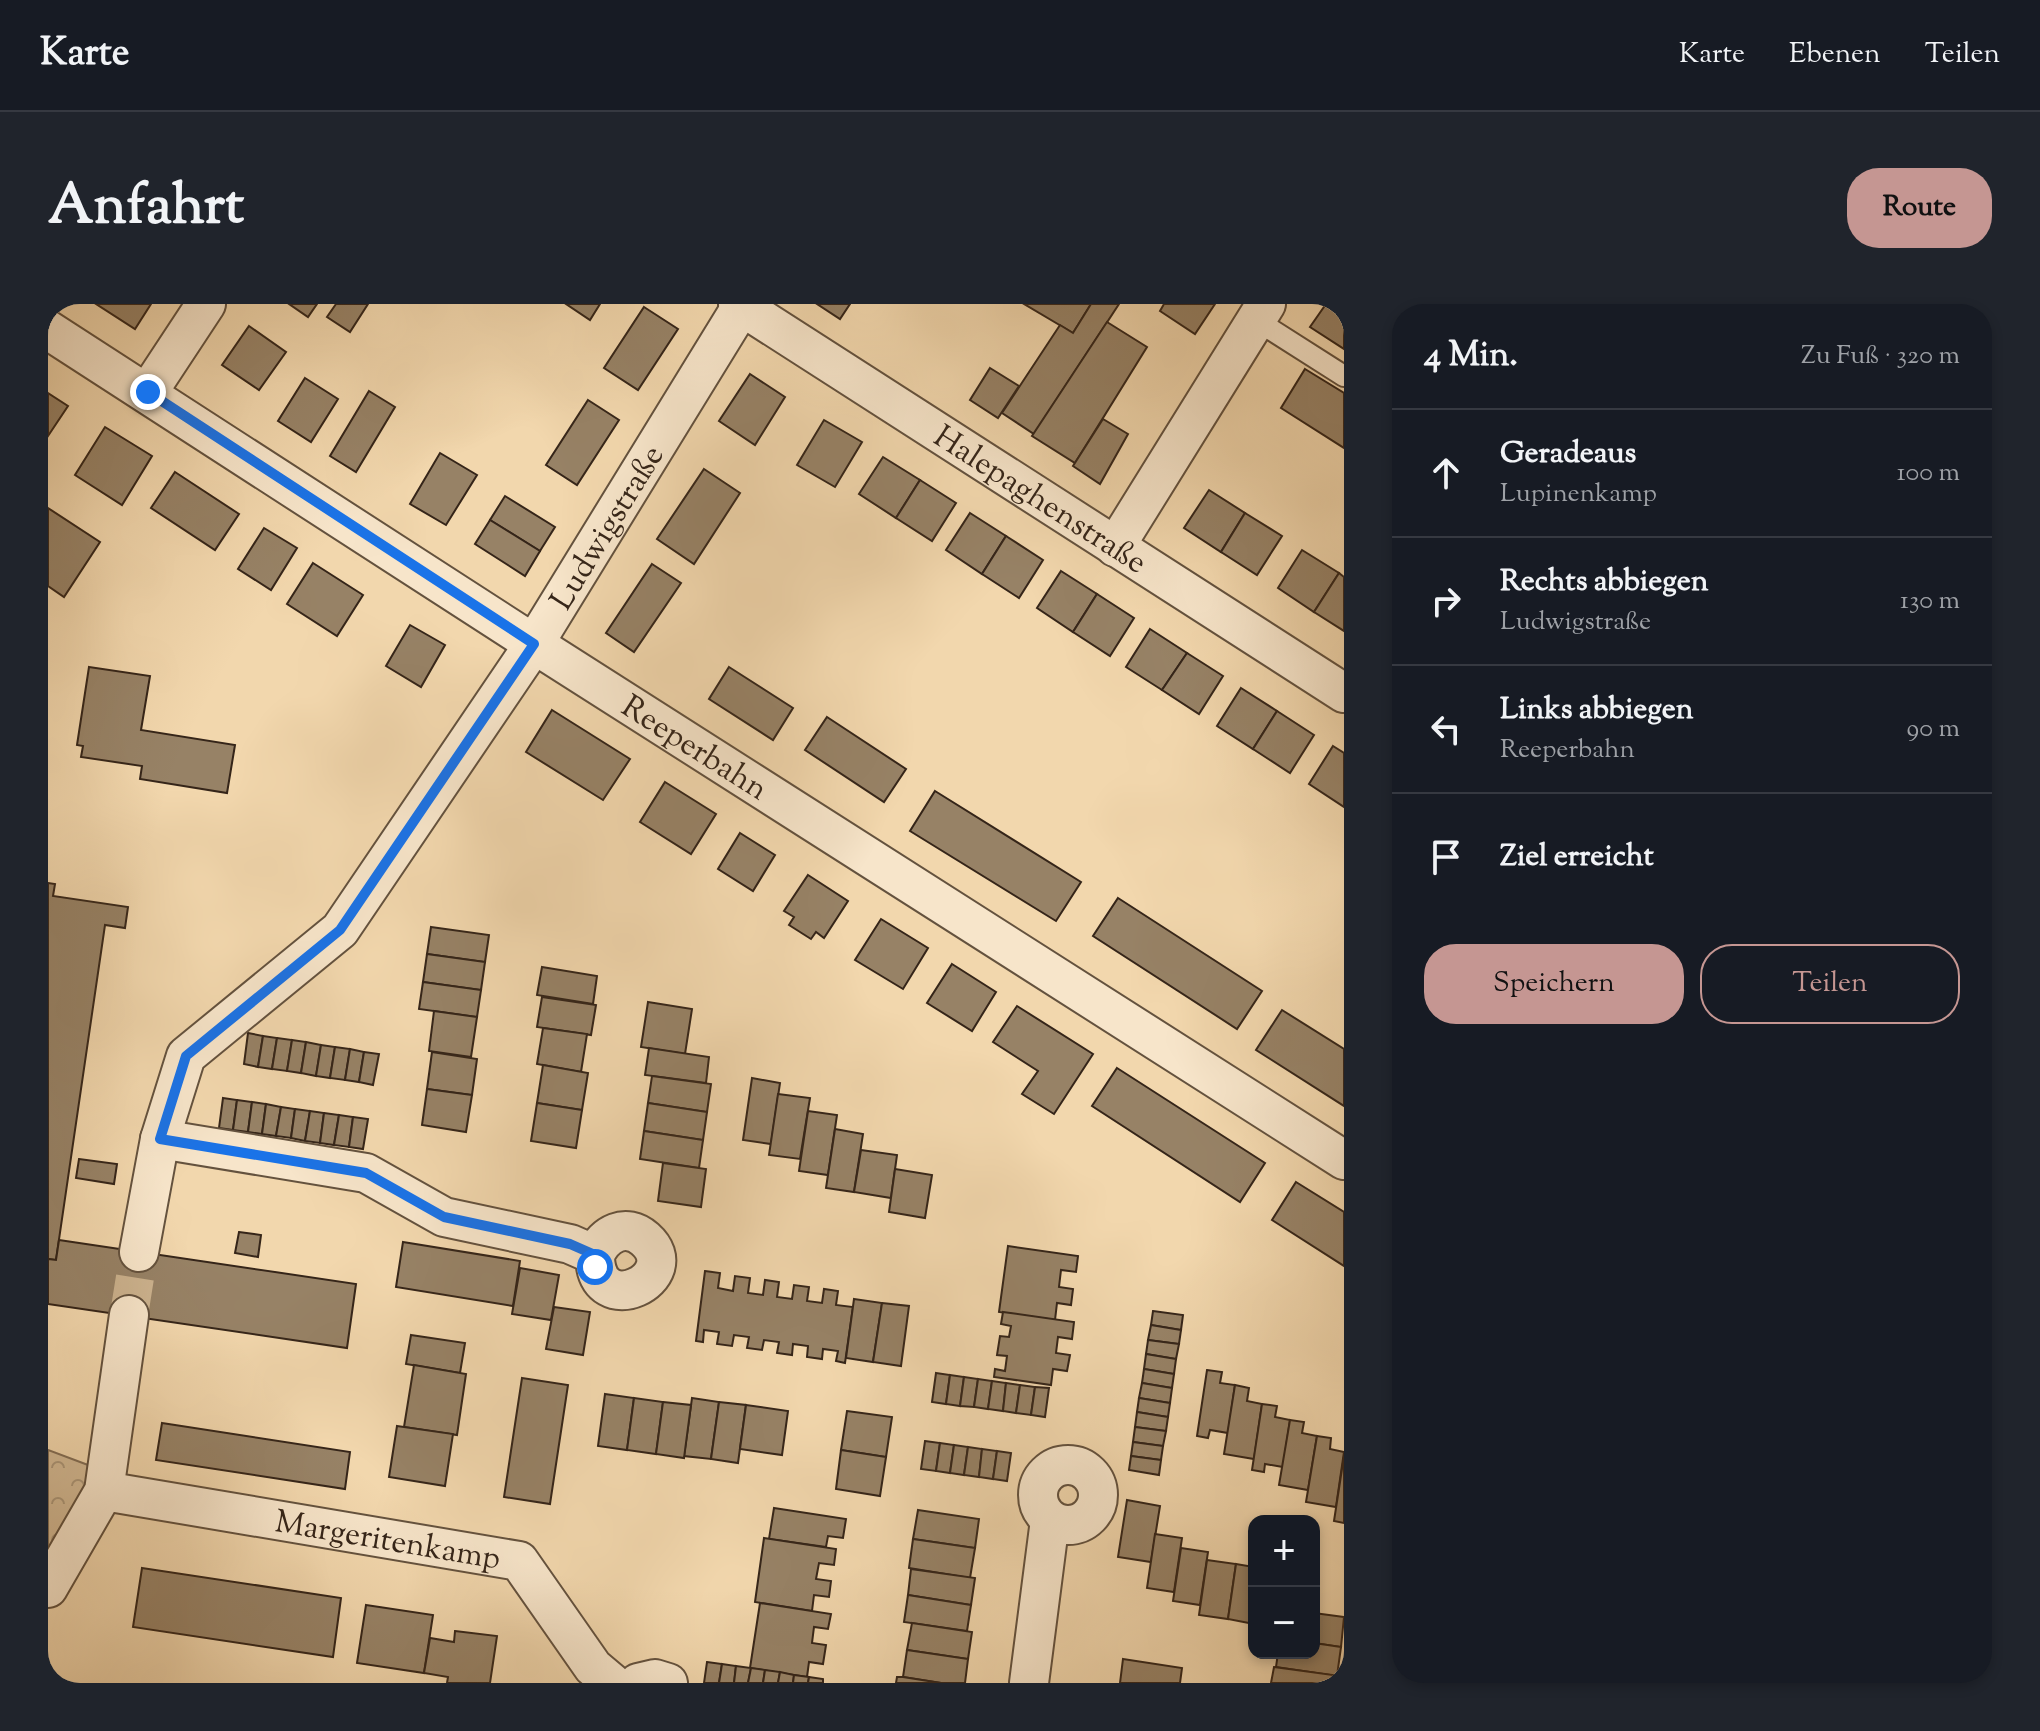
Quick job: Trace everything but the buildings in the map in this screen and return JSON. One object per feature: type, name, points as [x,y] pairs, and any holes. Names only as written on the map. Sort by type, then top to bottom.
[{"type":"street","points":[[148,392],[206,304]]},
{"type":"street","name":"Halepaghenstraße","points":[[741,305],[1344,693]]},
{"type":"street","name":"Ludwigstraße","points":[[139,1252],[160,1139],[186,1056],[340,930],[534,644],[741,305]]},
{"type":"street","points":[[1115,547],[1261,312]]},
{"type":"street","name":"Reeperbahn","points":[[48,330],[1344,1160]]},
{"type":"street","points":[[160,1139],[366,1173],[444,1217],[570,1244],[595,1255]]},
{"type":"street","points":[[48,1588],[104,1491],[129,1315]]},
{"type":"street","name":"Margeritenkamp","points":[[104,1491],[519,1561],[593,1667],[612,1683]]},
{"type":"street","points":[[1029,1683],[1050,1520]]},
{"type":"street","points":[[638,1683],[655,1679],[668,1683]]},
{"type":"lane","points":[[1261,312],[1344,376]]},
{"type":"green space","points":[[48,1450],[88,1465],[84,1509],[48,1570]]},
{"type":"tunnel","points":[[129,1315],[139,1252]]},
{"type":"route","points":[[148,392],[534,644],[340,930],[186,1056],[160,1139],[366,1173],[444,1217],[570,1244],[595,1255],[595,1267]]}]
